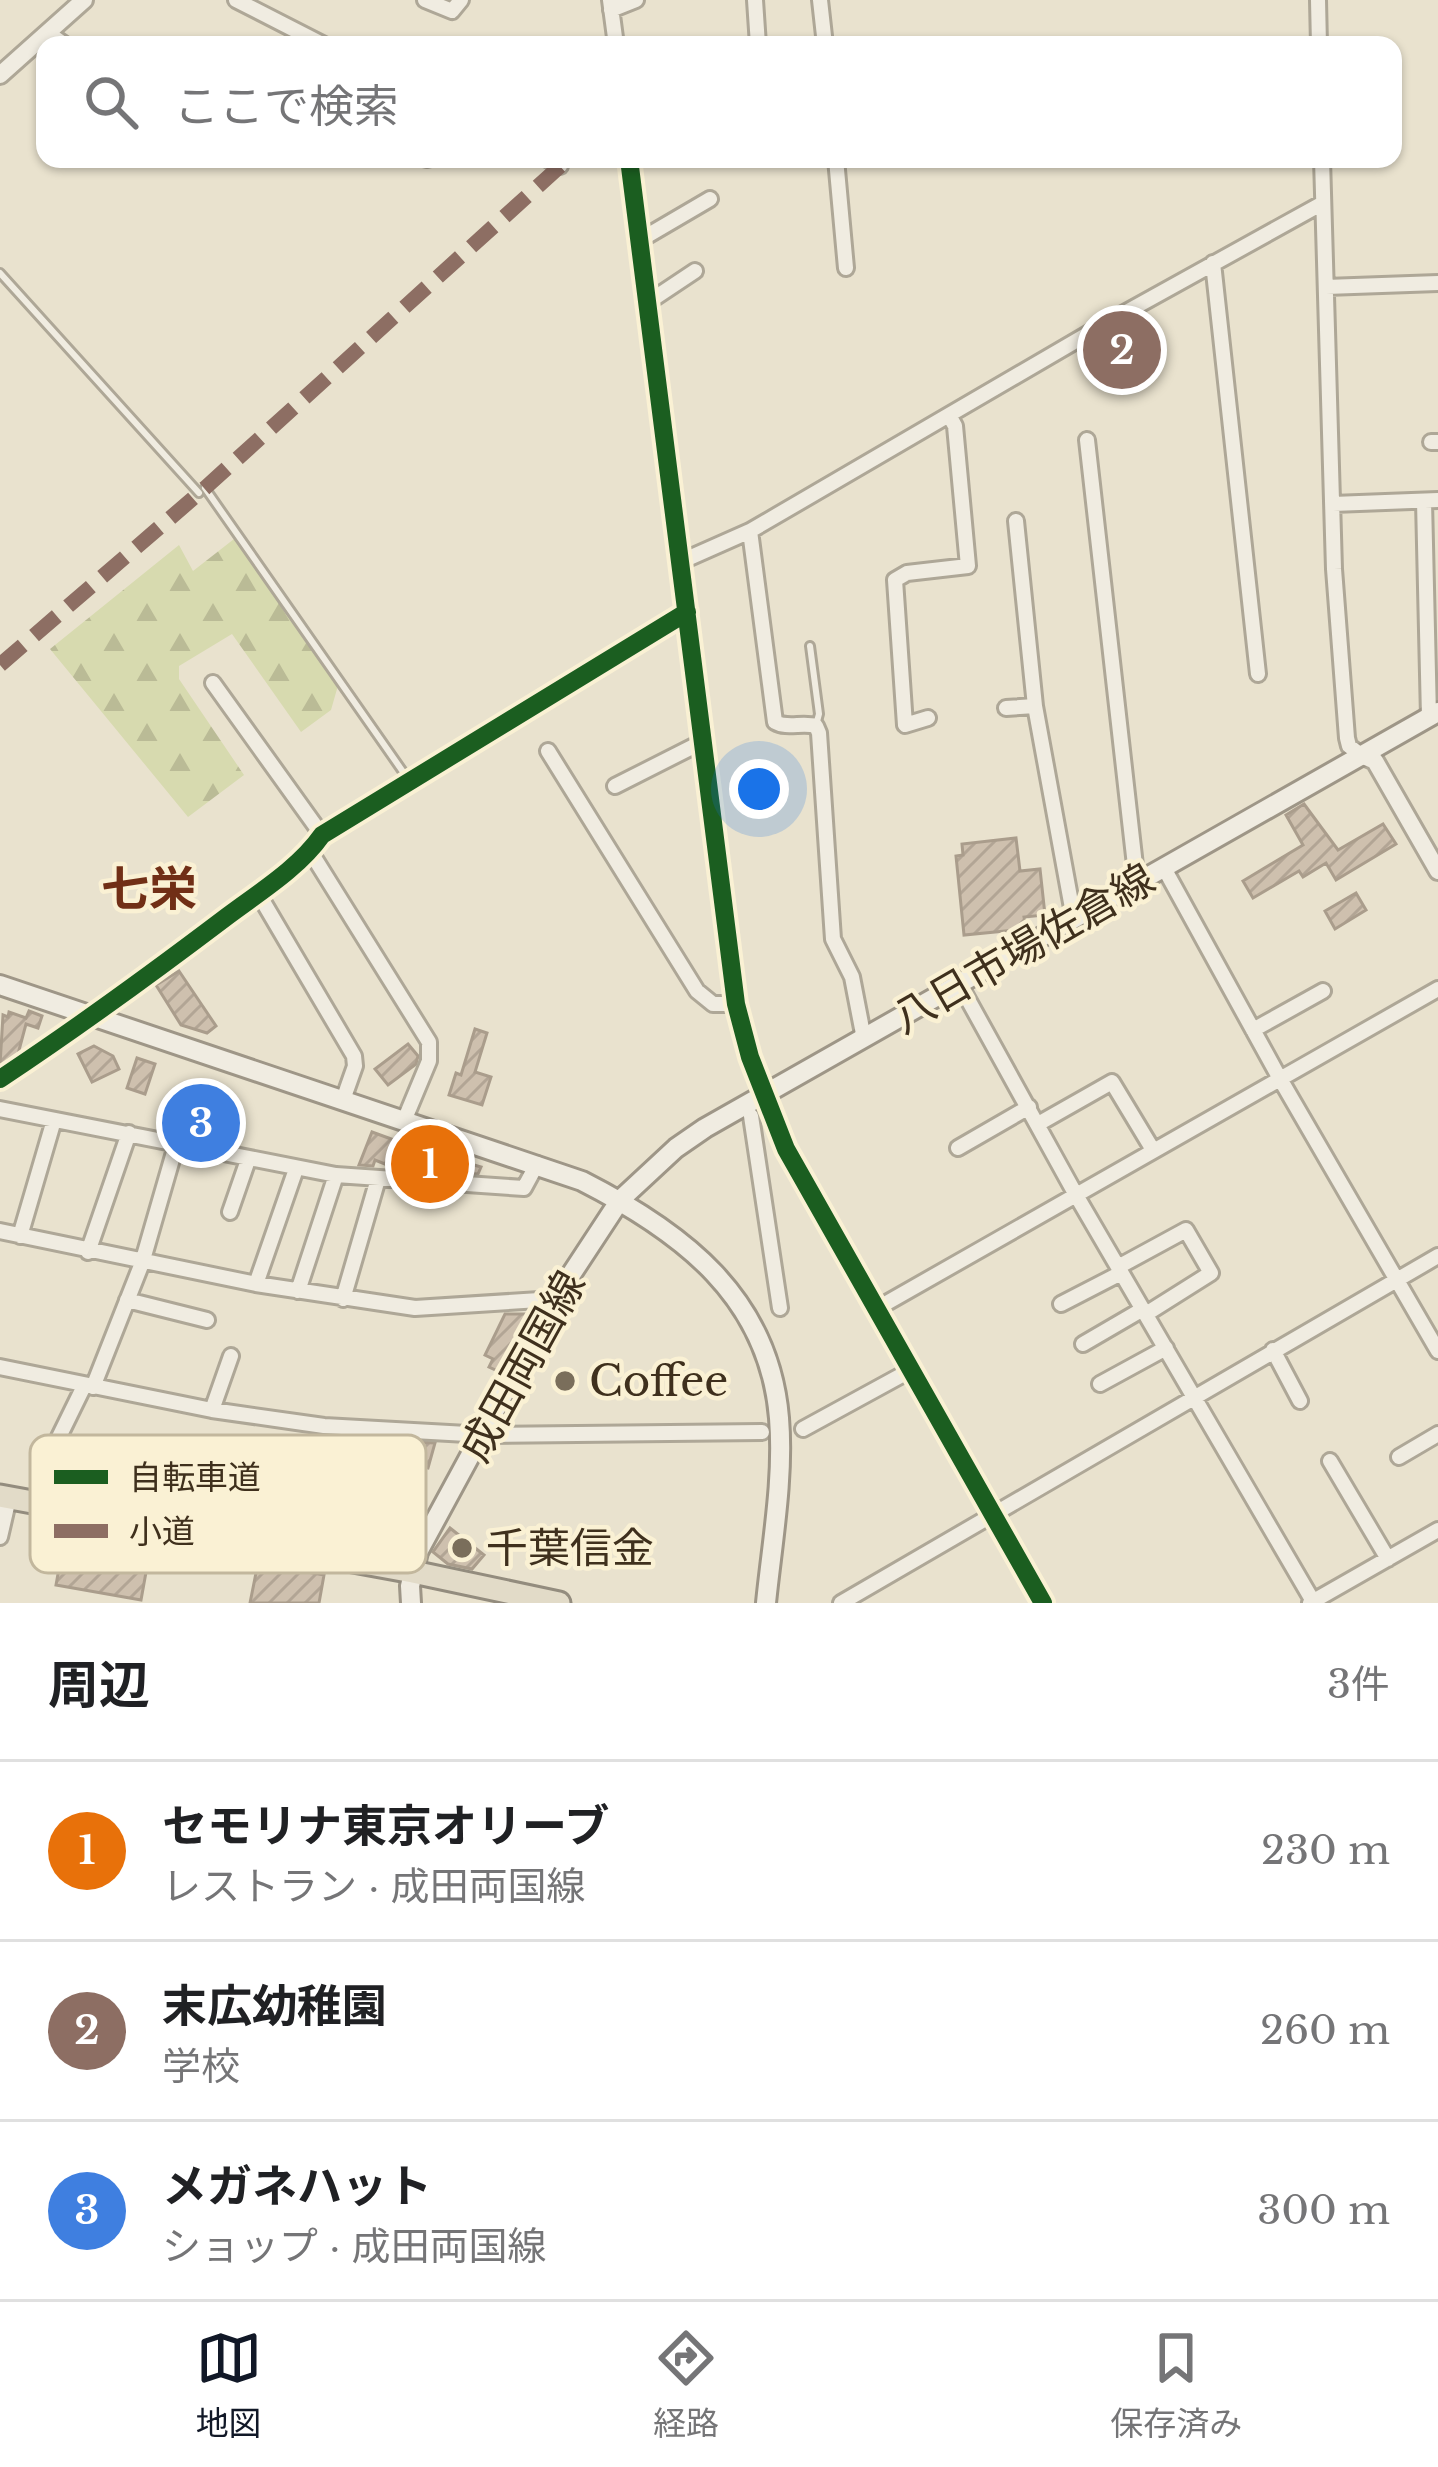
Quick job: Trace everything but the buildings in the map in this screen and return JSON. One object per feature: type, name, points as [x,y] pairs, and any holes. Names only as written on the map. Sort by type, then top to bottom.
[{"type":"highway","points":[[417,1573],[559,1603]]},
{"type":"main road","name":"八日市場佐倉線","points":[[620,1200],[676,1148],[767,1093],[1433,715]]},
{"type":"main road","points":[[0,985],[537,1164],[620,1200],[686,1246],[726,1283],[753,1321],[779,1418],[766,1603]]},
{"type":"main road","name":"成田両国線","points":[[426,1538],[555,1299],[620,1200]]},
{"type":"main road","name":"成田両国線","points":[[411,1603],[412,1573]]},
{"type":"street","points":[[45,36],[84,0]]},
{"type":"street","points":[[236,0],[306,36]]},
{"type":"street","points":[[424,0],[452,11],[461,0]]},
{"type":"street","points":[[615,36],[611,5],[636,0]]},
{"type":"street","points":[[755,0],[757,36]]},
{"type":"street","points":[[820,0],[824,36]]},
{"type":"street","points":[[1318,0],[1319,36]]},
{"type":"street","points":[[48,33],[52,36]]},
{"type":"street","points":[[0,75],[36,44]]},
{"type":"street","points":[[630,168],[736,1004],[756,1074],[786,1149],[1042,1603]]},
{"type":"street","points":[[837,168],[847,268]]},
{"type":"street","points":[[1322,168],[1333,504],[1347,738],[1349,746],[1375,761],[1438,871]]},
{"type":"street","points":[[640,240],[710,199]]},
{"type":"street","points":[[680,562],[750,531],[1323,203]]},
{"type":"street","points":[[1213,263],[1258,674]]},
{"type":"street","points":[[647,303],[695,272]]},
{"type":"street","points":[[1326,287],[1438,283]]},
{"type":"street","points":[[928,718],[905,725],[896,580],[908,573],[968,566],[955,426],[950,417]]},
{"type":"street","points":[[1087,440],[1137,884]]},
{"type":"street","points":[[1333,504],[1431,500],[1433,715]]},
{"type":"street","points":[[1016,521],[1035,706],[1074,919]]},
{"type":"street","points":[[750,531],[775,722],[782,727],[816,726],[833,939],[852,977],[864,1039]]},
{"type":"street","points":[[0,1079],[94,1016],[258,893],[310,851],[322,835],[687,613]]},
{"type":"street","points":[[213,682],[322,835]]},
{"type":"street","points":[[1006,708],[1035,706]]},
{"type":"street","points":[[615,786],[704,741]]},
{"type":"street","points":[[548,751],[697,991],[713,1004],[736,1004]]},
{"type":"street","points":[[310,851],[429,1042],[429,1060],[404,1121]]},
{"type":"street","points":[[1164,868],[1437,1348]]},
{"type":"street","points":[[258,893],[354,1055],[343,1100]]},
{"type":"street","points":[[960,985],[1312,1602],[1438,1530]]},
{"type":"street","points":[[876,1310],[1438,989]]},
{"type":"street","points":[[1253,1030],[1322,991]]},
{"type":"street","points":[[1037,1124],[1112,1082],[1153,1150]]},
{"type":"street","points":[[958,1148],[1029,1107]]},
{"type":"street","points":[[0,1109],[336,1175],[524,1188],[537,1164]]},
{"type":"street","points":[[751,1116],[780,1308]]},
{"type":"street","points":[[20,1236],[54,1120]]},
{"type":"street","points":[[88,1252],[129,1133]]},
{"type":"street","points":[[60,1435],[89,1386],[142,1263],[177,1142]]},
{"type":"street","points":[[230,1213],[248,1160]]},
{"type":"street","points":[[256,1284],[296,1169]]},
{"type":"street","points":[[298,1291],[336,1175]]},
{"type":"street","points":[[343,1299],[378,1178]]},
{"type":"street","points":[[1061,1304],[1186,1230],[1211,1274],[1083,1344]]},
{"type":"street","points":[[0,1231],[142,1263],[415,1308],[555,1299]]},
{"type":"street","points":[[841,1603],[1438,1256]]},
{"type":"street","points":[[127,1300],[207,1320]]},
{"type":"street","points":[[1100,1384],[1166,1348]]},
{"type":"street","points":[[1273,1350],[1300,1401]]},
{"type":"street","points":[[212,1410],[231,1356]]},
{"type":"street","points":[[0,1367],[212,1410],[324,1426],[485,1435],[762,1432]]},
{"type":"street","points":[[803,1429],[911,1370]]},
{"type":"street","points":[[1399,1457],[1438,1434]]},
{"type":"street","points":[[1330,1461],[1388,1559]]},
{"type":"street","points":[[0,1538],[4,1497]]},
{"type":"lane","points":[[0,273],[202,490],[409,779]]},
{"type":"lane","points":[[810,646],[819,715],[816,726]]},
{"type":"green space","points":[[234,539],[339,682],[331,710],[301,732],[232,634],[179,666],[179,679],[244,775],[188,817],[50,649],[179,545],[193,571]]},
{"type":"marked path","points":[[0,665],[205,488],[558,168]]},
{"type":"cycle path","points":[[630,168],[736,1004],[750,1057],[786,1149],[1043,1603]]},
{"type":"cycle path","points":[[0,1079],[277,880],[322,835],[687,612]]},
{"type":"place","name":"末広幼稚園","points":[[1122,350]]},
{"type":"place","name":"メガネハット","points":[[201,1123]]},
{"type":"place","name":"セモリナ東京オリーブ","points":[[430,1164]]},
{"type":"place","name":"Coffee","points":[[565,1381]]},
{"type":"place","name":"千葉信金","points":[[462,1548]]},
{"type":"district","name":"七栄","points":[[149,889]]}]
